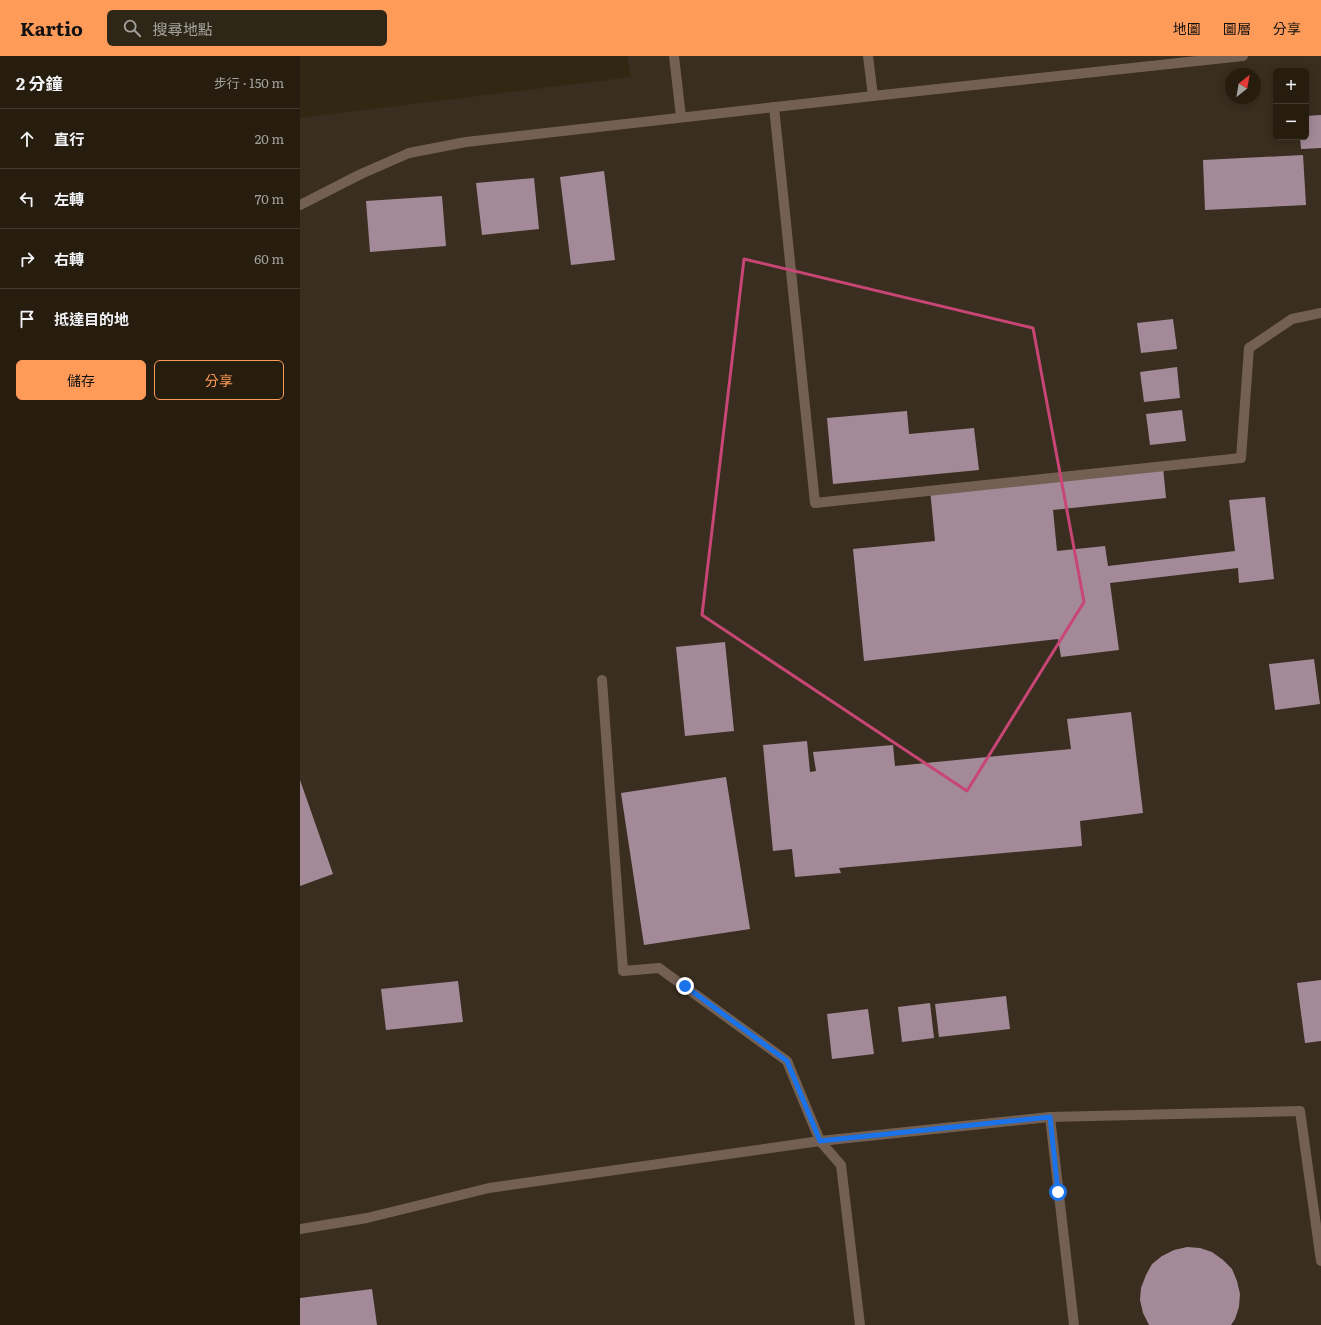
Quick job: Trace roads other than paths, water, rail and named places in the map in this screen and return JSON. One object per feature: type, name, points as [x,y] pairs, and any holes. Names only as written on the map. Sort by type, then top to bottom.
[{"type":"lane","points":[[674,56],[682,117]]},
{"type":"lane","points":[[868,56],[874,96]]},
{"type":"lane","points":[[300,205],[361,174],[409,153],[466,142],[874,96],[1169,60],[1243,56]]},
{"type":"lane","points":[[774,107],[815,503],[1241,458],[1249,348],[1292,319],[1321,313]]},
{"type":"lane","points":[[602,680],[623,971],[659,968],[787,1061],[820,1141],[841,1165],[860,1325]]},
{"type":"lane","points":[[300,1229],[367,1218],[489,1188],[820,1141],[1050,1117],[1300,1111],[1321,1261]]},
{"type":"lane","points":[[1050,1117],[1074,1325]]}]
